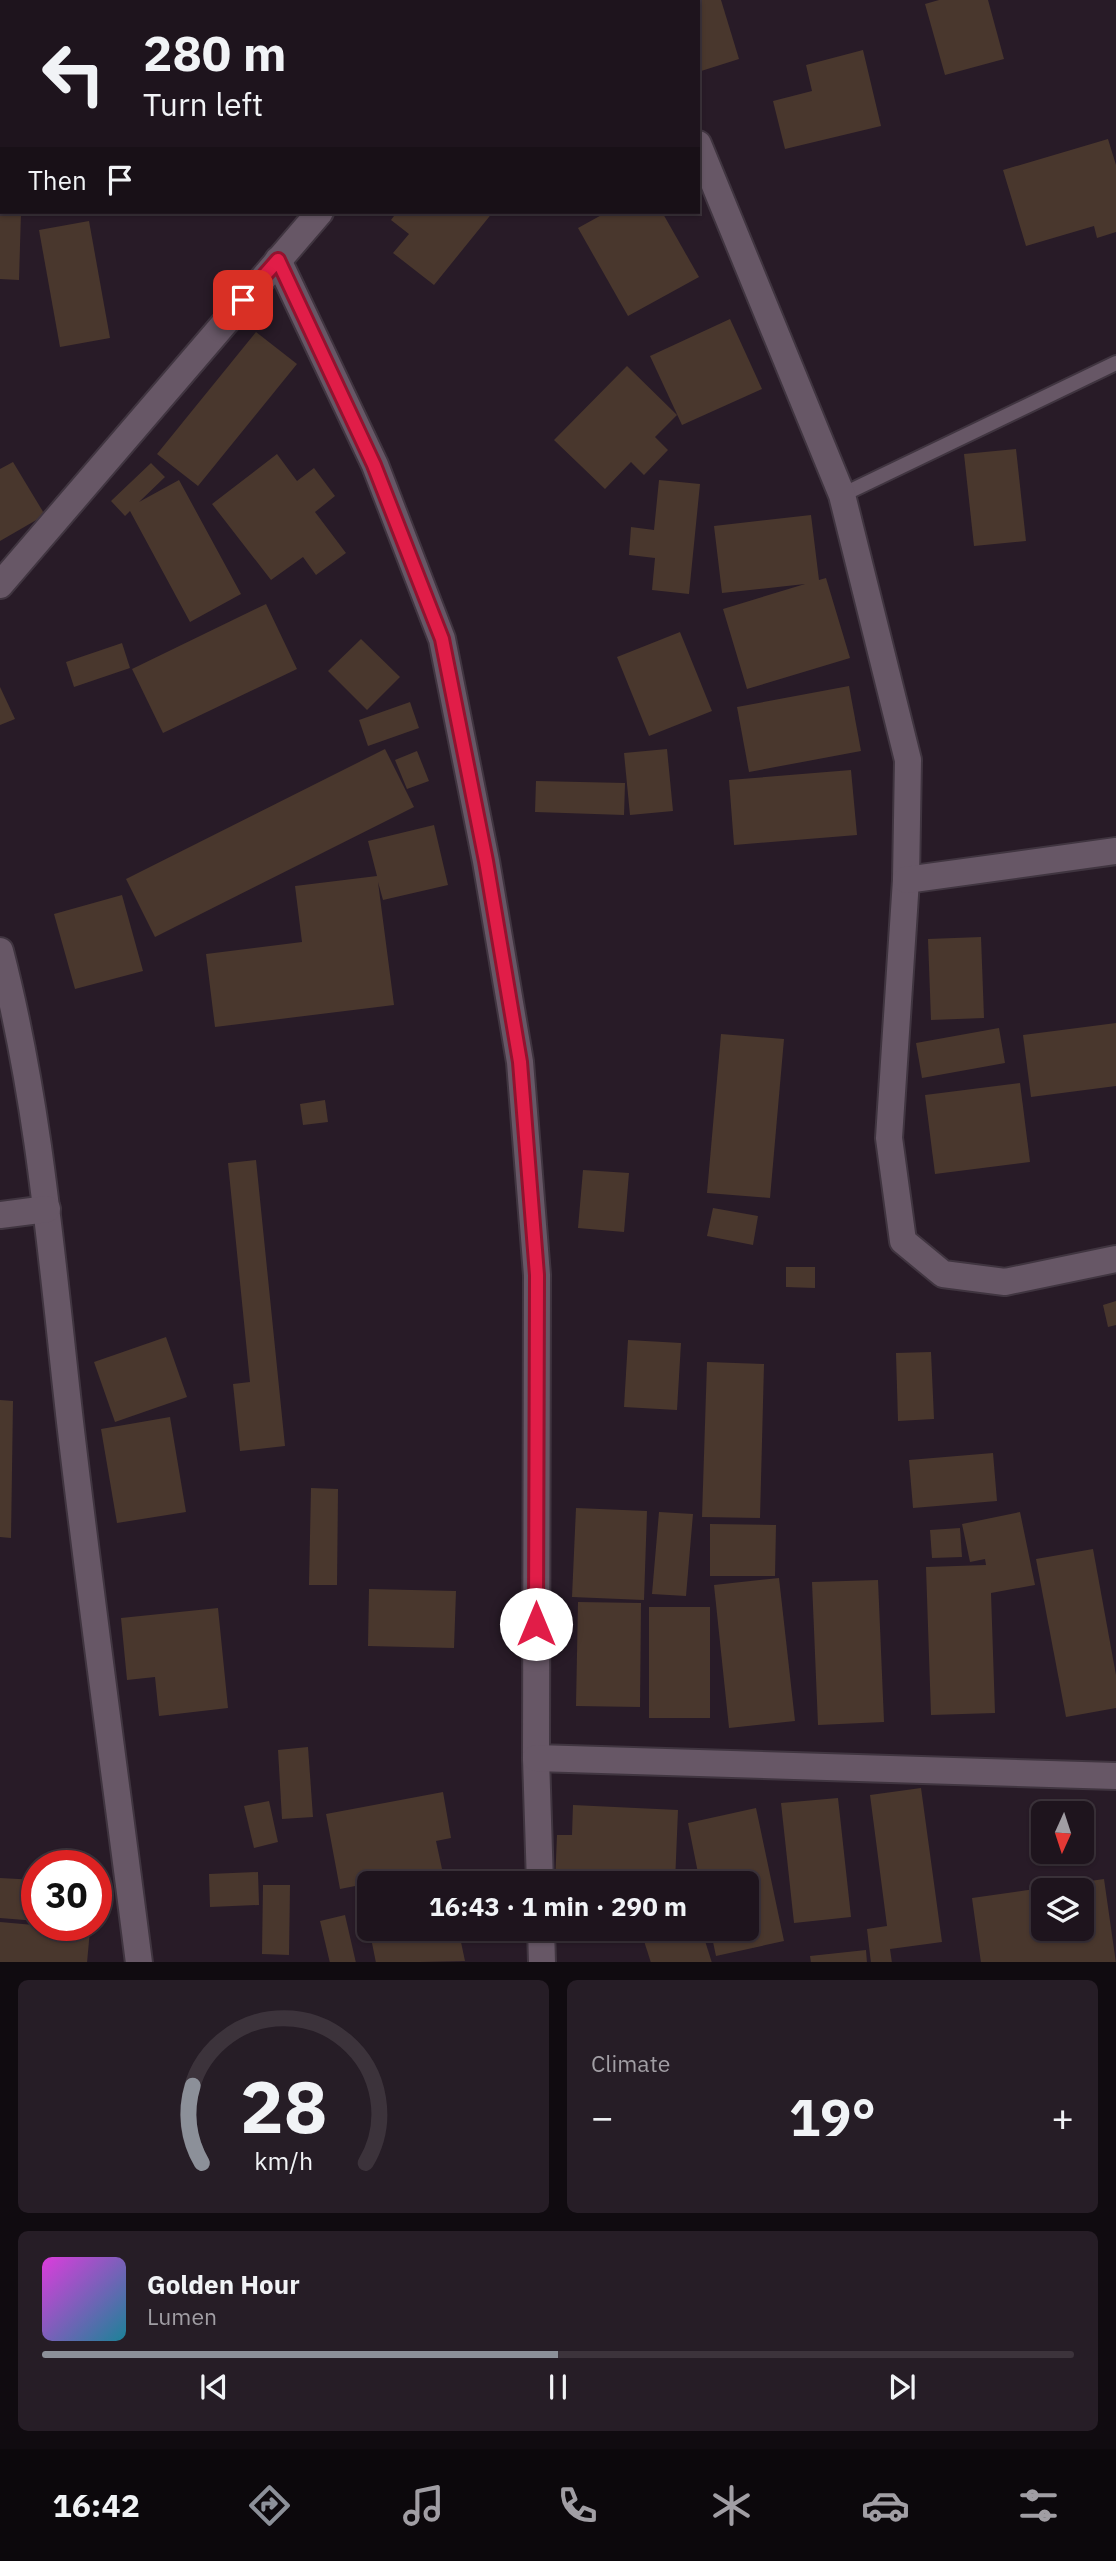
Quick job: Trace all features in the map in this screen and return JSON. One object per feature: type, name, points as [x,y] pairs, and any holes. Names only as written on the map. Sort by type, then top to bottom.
[{"type":"street","points":[[700,149],[842,495],[908,760],[906,880],[889,1138],[903,1241],[943,1274],[1005,1282],[1116,1259]]},
{"type":"street","points":[[0,585],[318,214]]},
{"type":"street","points":[[278,260],[374,465],[442,639],[486,861],[520,1062],[537,1275],[536,1758],[540,1871]]},
{"type":"street","points":[[906,880],[1116,851]]},
{"type":"street","points":[[0,951],[16,1014],[47,1209],[70,1423],[139,1962]]},
{"type":"street","points":[[0,1215],[47,1209]]},
{"type":"street","points":[[536,1758],[1116,1776]]},
{"type":"street","points":[[541,1941],[542,1962]]},
{"type":"lane","points":[[842,495],[1116,363]]},
{"type":"building","points":[[700,0],[721,0],[739,59],[700,71]]},
{"type":"building","points":[[939,0],[988,0],[1004,59],[945,75],[925,4]]},
{"type":"building","points":[[863,50],[881,126],[785,149],[773,101],[812,91],[806,65]]},
{"type":"building","points":[[1108,139],[1116,165],[1116,232],[1097,238],[1094,226],[1026,246],[1003,170]]},
{"type":"building","points":[[0,214],[21,214],[19,280],[0,279]]},
{"type":"building","points":[[396,214],[491,214],[434,285],[393,253],[409,234],[391,220]]},
{"type":"building","points":[[603,214],[663,214],[699,277],[628,316],[578,228]]},
{"type":"building","points":[[89,221],[110,338],[60,347],[39,230]]},
{"type":"building","points":[[730,319],[762,389],[682,425],[650,356]]},
{"type":"building","points":[[256,332],[297,364],[198,486],[157,454]]},
{"type":"building","points":[[627,366],[677,415],[655,437],[668,450],[644,475],[631,462],[605,489],[554,440]]},
{"type":"building","points":[[1016,449],[1026,541],[974,546],[964,454]]},
{"type":"building","points":[[277,454],[297,481],[314,468],[335,496],[315,512],[346,553],[316,575],[303,557],[271,580],[212,504]]},
{"type":"building","points":[[13,462],[45,515],[0,541],[0,469]]},
{"type":"building","points":[[151,463],[165,477],[139,502],[179,480],[241,594],[190,622],[130,511],[125,516],[111,501]]},
{"type":"building","points":[[659,480],[700,484],[689,594],[652,590],[655,558],[629,555],[631,527],[654,530]]},
{"type":"building","points":[[811,515],[819,580],[826,578],[850,658],[747,689],[723,609],[805,584],[722,593],[714,526]]},
{"type":"building","points":[[266,604],[297,669],[163,733],[132,669]]},
{"type":"building","points":[[680,632],[712,711],[649,736],[617,657]]},
{"type":"building","points":[[361,639],[400,677],[367,710],[328,671]]},
{"type":"building","points":[[122,643],[130,668],[74,687],[66,662]]},
{"type":"building","points":[[849,686],[861,751],[749,772],[737,707]]},
{"type":"building","points":[[0,687],[15,719],[0,725]]},
{"type":"building","points":[[410,702],[419,728],[368,746],[359,720]]},
{"type":"building","points":[[385,749],[414,807],[155,937],[126,879]]},
{"type":"building","points":[[667,749],[673,811],[630,815],[624,753]]},
{"type":"building","points":[[417,751],[429,781],[407,789],[395,760]]},
{"type":"building","points":[[851,770],[857,835],[734,845],[729,780]]},
{"type":"building","points":[[536,781],[625,783],[624,815],[535,812]]},
{"type":"building","points":[[434,825],[448,885],[383,900],[378,882],[394,1005],[215,1027],[206,954],[302,942],[295,886],[377,876],[368,841]]},
{"type":"building","points":[[122,895],[143,971],[75,989],[54,914]]},
{"type":"building","points":[[981,937],[984,1018],[931,1020],[928,939]]},
{"type":"building","points":[[1116,1023],[1116,1086],[1031,1097],[1023,1035]]},
{"type":"building","points":[[999,1028],[1005,1063],[922,1078],[916,1043]]},
{"type":"building","points":[[721,1034],[784,1039],[770,1198],[707,1193]]},
{"type":"building","points":[[1020,1083],[1030,1162],[935,1174],[925,1095]]},
{"type":"building","points":[[325,1100],[328,1122],[303,1125],[300,1104]]},
{"type":"building","points":[[256,1160],[285,1446],[240,1451],[233,1384],[250,1382],[228,1163]]},
{"type":"building","points":[[583,1170],[629,1173],[624,1232],[578,1228]]},
{"type":"building","points":[[713,1208],[758,1216],[753,1245],[707,1236]]},
{"type":"building","points":[[786,1267],[815,1267],[815,1288],[786,1287]]},
{"type":"building","points":[[1116,1301],[1116,1325],[1108,1327],[1103,1305]]},
{"type":"building","points":[[166,1337],[187,1397],[115,1422],[94,1362]]},
{"type":"building","points":[[628,1340],[681,1343],[677,1410],[624,1407]]},
{"type":"building","points":[[931,1352],[934,1419],[898,1421],[896,1353]]},
{"type":"building","points":[[707,1362],[764,1364],[760,1518],[702,1517]]},
{"type":"building","points":[[0,1400],[13,1401],[11,1538],[0,1537]]},
{"type":"building","points":[[170,1417],[186,1512],[117,1523],[101,1429]]},
{"type":"building","points":[[993,1453],[997,1501],[913,1508],[909,1460]]},
{"type":"building","points":[[311,1488],[338,1489],[337,1585],[309,1585]]},
{"type":"building","points":[[576,1508],[647,1511],[644,1600],[572,1597]]},
{"type":"building","points":[[659,1512],[693,1514],[686,1596],[652,1594]]},
{"type":"building","points":[[1020,1512],[1035,1585],[991,1593],[995,1713],[931,1715],[926,1567],[986,1565],[985,1559],[970,1562],[962,1524]]},
{"type":"building","points":[[710,1524],[776,1525],[775,1576],[710,1576]]},
{"type":"building","points":[[960,1528],[962,1557],[932,1558],[930,1530]]},
{"type":"building","points":[[1093,1549],[1116,1675],[1116,1708],[1066,1717],[1036,1559]]},
{"type":"building","points":[[779,1578],[795,1721],[729,1728],[714,1585]]},
{"type":"building","points":[[878,1580],[884,1722],[818,1725],[812,1582]]},
{"type":"building","points":[[369,1589],[456,1591],[454,1648],[368,1646]]},
{"type":"building","points":[[578,1602],[641,1603],[640,1707],[576,1706]]},
{"type":"building","points":[[649,1607],[710,1607],[710,1718],[649,1718]]},
{"type":"building","points":[[218,1608],[228,1708],[159,1716],[155,1677],[127,1680],[121,1618]]},
{"type":"building","points":[[308,1747],[313,1817],[282,1819],[278,1750]]},
{"type":"building","points":[[921,1788],[942,1942],[890,1949],[892,1962],[871,1962],[867,1929],[887,1926],[870,1795]]},
{"type":"building","points":[[443,1792],[451,1838],[436,1841],[442,1869],[357,1871],[357,1886],[340,1889],[326,1814]]},
{"type":"building","points":[[838,1798],[851,1917],[794,1923],[781,1803]]},
{"type":"building","points":[[269,1801],[278,1842],[254,1848],[244,1806]]},
{"type":"building","points":[[573,1805],[678,1810],[675,1871],[556,1871],[557,1835],[572,1835]]},
{"type":"building","points":[[756,1808],[784,1941],[716,1956],[713,1941],[759,1941],[759,1871],[698,1871],[688,1823]]},
{"type":"building","points":[[258,1872],[259,1905],[210,1907],[209,1874]]},
{"type":"building","points":[[0,1878],[21,1879],[21,1920],[0,1918]]},
{"type":"building","points":[[1104,1879],[1116,1962],[981,1962],[972,1898],[1031,1890],[1031,1941],[1094,1941],[1094,1880]]},
{"type":"building","points":[[263,1885],[290,1885],[289,1955],[262,1954]]},
{"type":"building","points":[[345,1915],[356,1962],[330,1962],[320,1921]]},
{"type":"building","points":[[0,1922],[21,1924],[21,1941],[89,1941],[87,1962],[0,1962]]},
{"type":"building","points":[[372,1941],[461,1941],[465,1961],[376,1962]]},
{"type":"building","points":[[644,1941],[705,1941],[712,1962],[651,1962]]},
{"type":"building","points":[[866,1950],[867,1962],[811,1962],[810,1956]]},
{"type":"route","points":[[243,300],[278,260],[374,465],[442,639],[486,861],[520,1062],[537,1275],[536,1624]]}]
